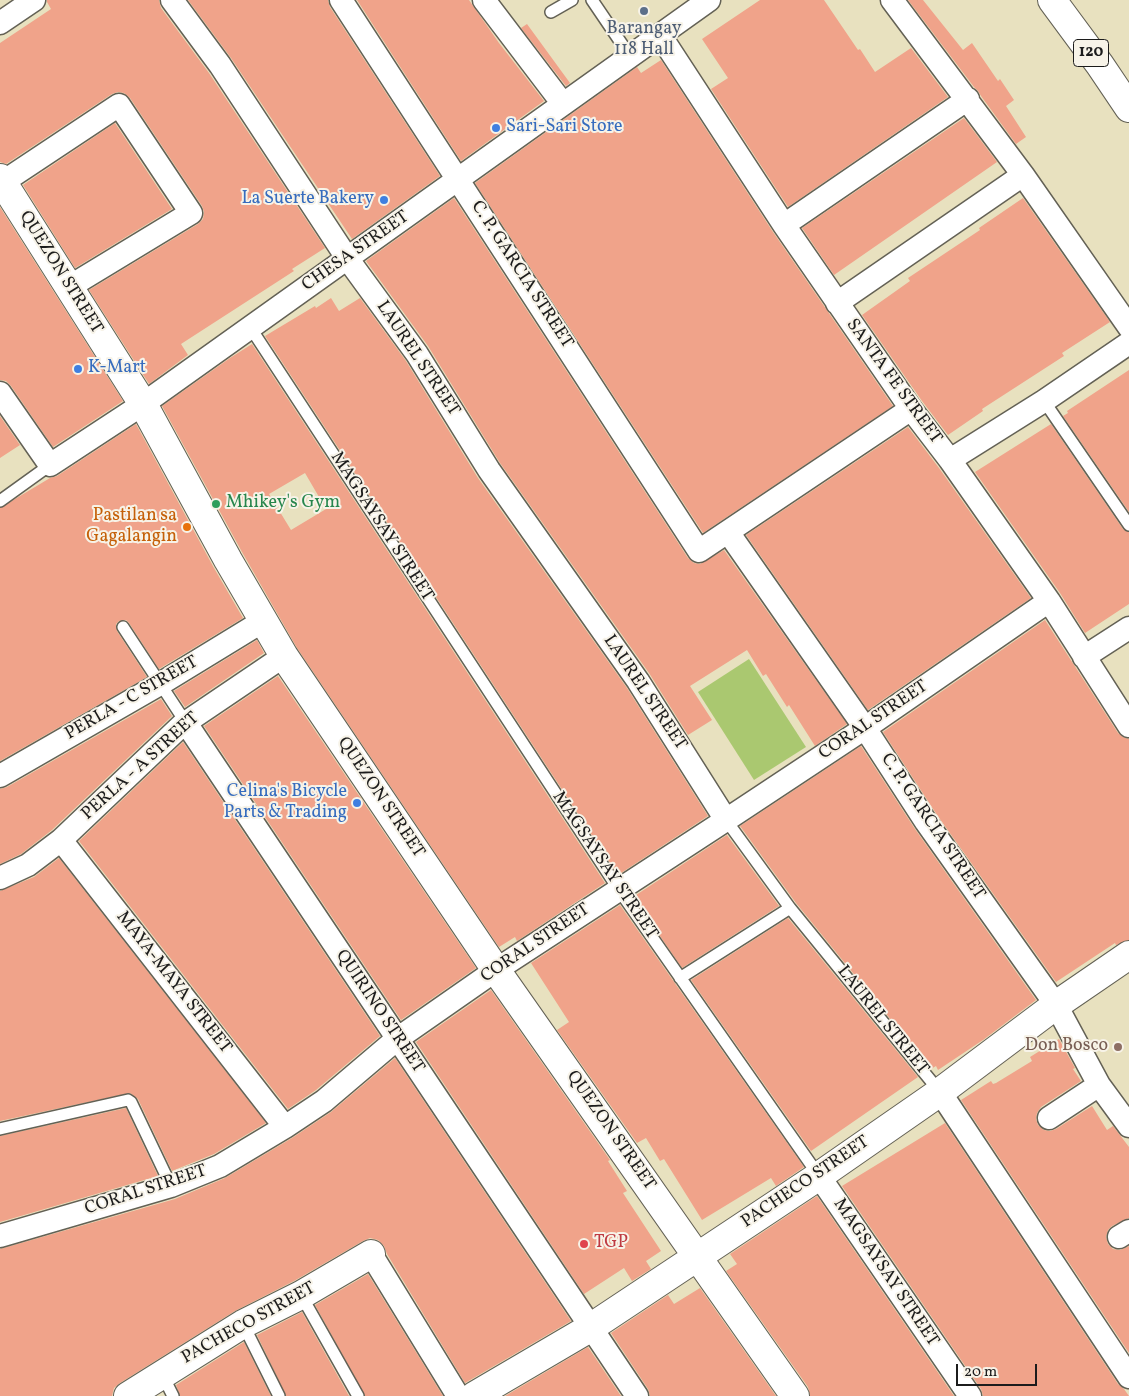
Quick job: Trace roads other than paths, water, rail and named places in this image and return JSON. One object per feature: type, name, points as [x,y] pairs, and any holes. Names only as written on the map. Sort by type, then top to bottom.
[{"type":"main road","name":"120","points":[[1052,0],[1129,108]]},
{"type":"main road","name":"QUEZON STREET","points":[[1,180],[143,404],[284,656],[496,970],[794,1396]]},
{"type":"main road","name":"PACHECO STREET","points":[[474,1396],[590,1328],[818,1176],[940,1092],[1056,1005],[1129,955]]},
{"type":"main road","name":"PACHECO STREET","points":[[128,1396],[168,1385],[243,1324],[301,1295],[371,1254]]},
{"type":"street","points":[[0,23],[34,0]]},
{"type":"street","name":"LAUREL STREET","points":[[172,0],[220,65],[347,258],[416,354],[489,470],[638,681],[726,820]]},
{"type":"street","name":"C. P. GARCIA STREET","points":[[342,0],[699,551],[728,532],[865,728],[926,822],[1056,1005],[1099,1086],[1129,1126]]},
{"type":"street","points":[[484,0],[563,104]]},
{"type":"street","name":"CHESA STREET","points":[[50,465],[143,404],[710,0]]},
{"type":"street","points":[[892,0],[968,99],[1129,327]]},
{"type":"street","name":"SANTA FE STREET","points":[[660,35],[784,225],[911,409],[950,460],[1049,601],[1129,726]]},
{"type":"street","points":[[784,225],[968,99]]},
{"type":"street","points":[[1,180],[119,105],[191,213],[69,287]]},
{"type":"street","points":[[837,303],[1023,175]]},
{"type":"street","points":[[950,460],[1044,401],[1129,343]]},
{"type":"street","points":[[0,394],[50,465]]},
{"type":"street","points":[[728,532],[911,409]]},
{"type":"street","name":"CORAL STREET","points":[[0,1236],[171,1186],[220,1166],[285,1127],[324,1101],[397,1039],[496,970],[865,728],[1049,601]]},
{"type":"street","name":"PERLA - C STREET","points":[[0,776],[160,684],[263,621]]},
{"type":"street","points":[[1084,657],[1129,628]]},
{"type":"street","name":"PERLA - A STREET","points":[[0,878],[28,865],[60,840],[186,723],[284,656]]},
{"type":"street","name":"QUIRINO STREET","points":[[186,723],[637,1396]]},
{"type":"street","name":"MAYA-MAYA STREET","points":[[60,840],[285,1127]]},
{"type":"street","points":[[1049,1118],[1099,1086]]},
{"type":"street","name":"LAUREL STREET","points":[[940,1092],[1129,1377]]},
{"type":"street","name":"MAGSAYSAY STREET","points":[[818,1176],[970,1396]]},
{"type":"street","points":[[371,1254],[458,1396]]},
{"type":"lane","points":[[550,12],[572,0]]},
{"type":"lane","points":[[592,0],[630,56]]},
{"type":"lane","name":"MAGSAYSAY STREET","points":[[250,327],[619,890],[818,1176]]},
{"type":"lane","points":[[1044,401],[1129,525]]},
{"type":"lane","name":"CHESA STREET","points":[[0,501],[50,465]]},
{"type":"lane","name":"QUIRINO STREET","points":[[123,627],[186,723]]},
{"type":"lane","name":"LAUREL STREET","points":[[726,820],[790,908],[940,1092]]},
{"type":"lane","points":[[680,978],[790,908]]},
{"type":"lane","points":[[0,1129],[128,1100],[131,1102],[171,1186]]},
{"type":"lane","points":[[301,1295],[358,1396]]},
{"type":"lane","points":[[243,1324],[279,1396]]},
{"type":"place","name":"Barangay 118 Hall","points":[[644,11]]},
{"type":"place","name":"Sari-Sari Store","points":[[496,128]]},
{"type":"place","name":"La Suerte Bakery","points":[[384,200]]},
{"type":"place","name":"K-Mart","points":[[78,369]]},
{"type":"place","name":"Mhikey's Gym","points":[[216,504]]},
{"type":"place","name":"Pastilan sa Gagalangin","points":[[187,527]]},
{"type":"place","name":"Celina's Bicycle Parts & Trading","points":[[357,803]]},
{"type":"place","name":"Don Bosco","points":[[1118,1047]]},
{"type":"place","name":"TGP","points":[[584,1244]]}]
